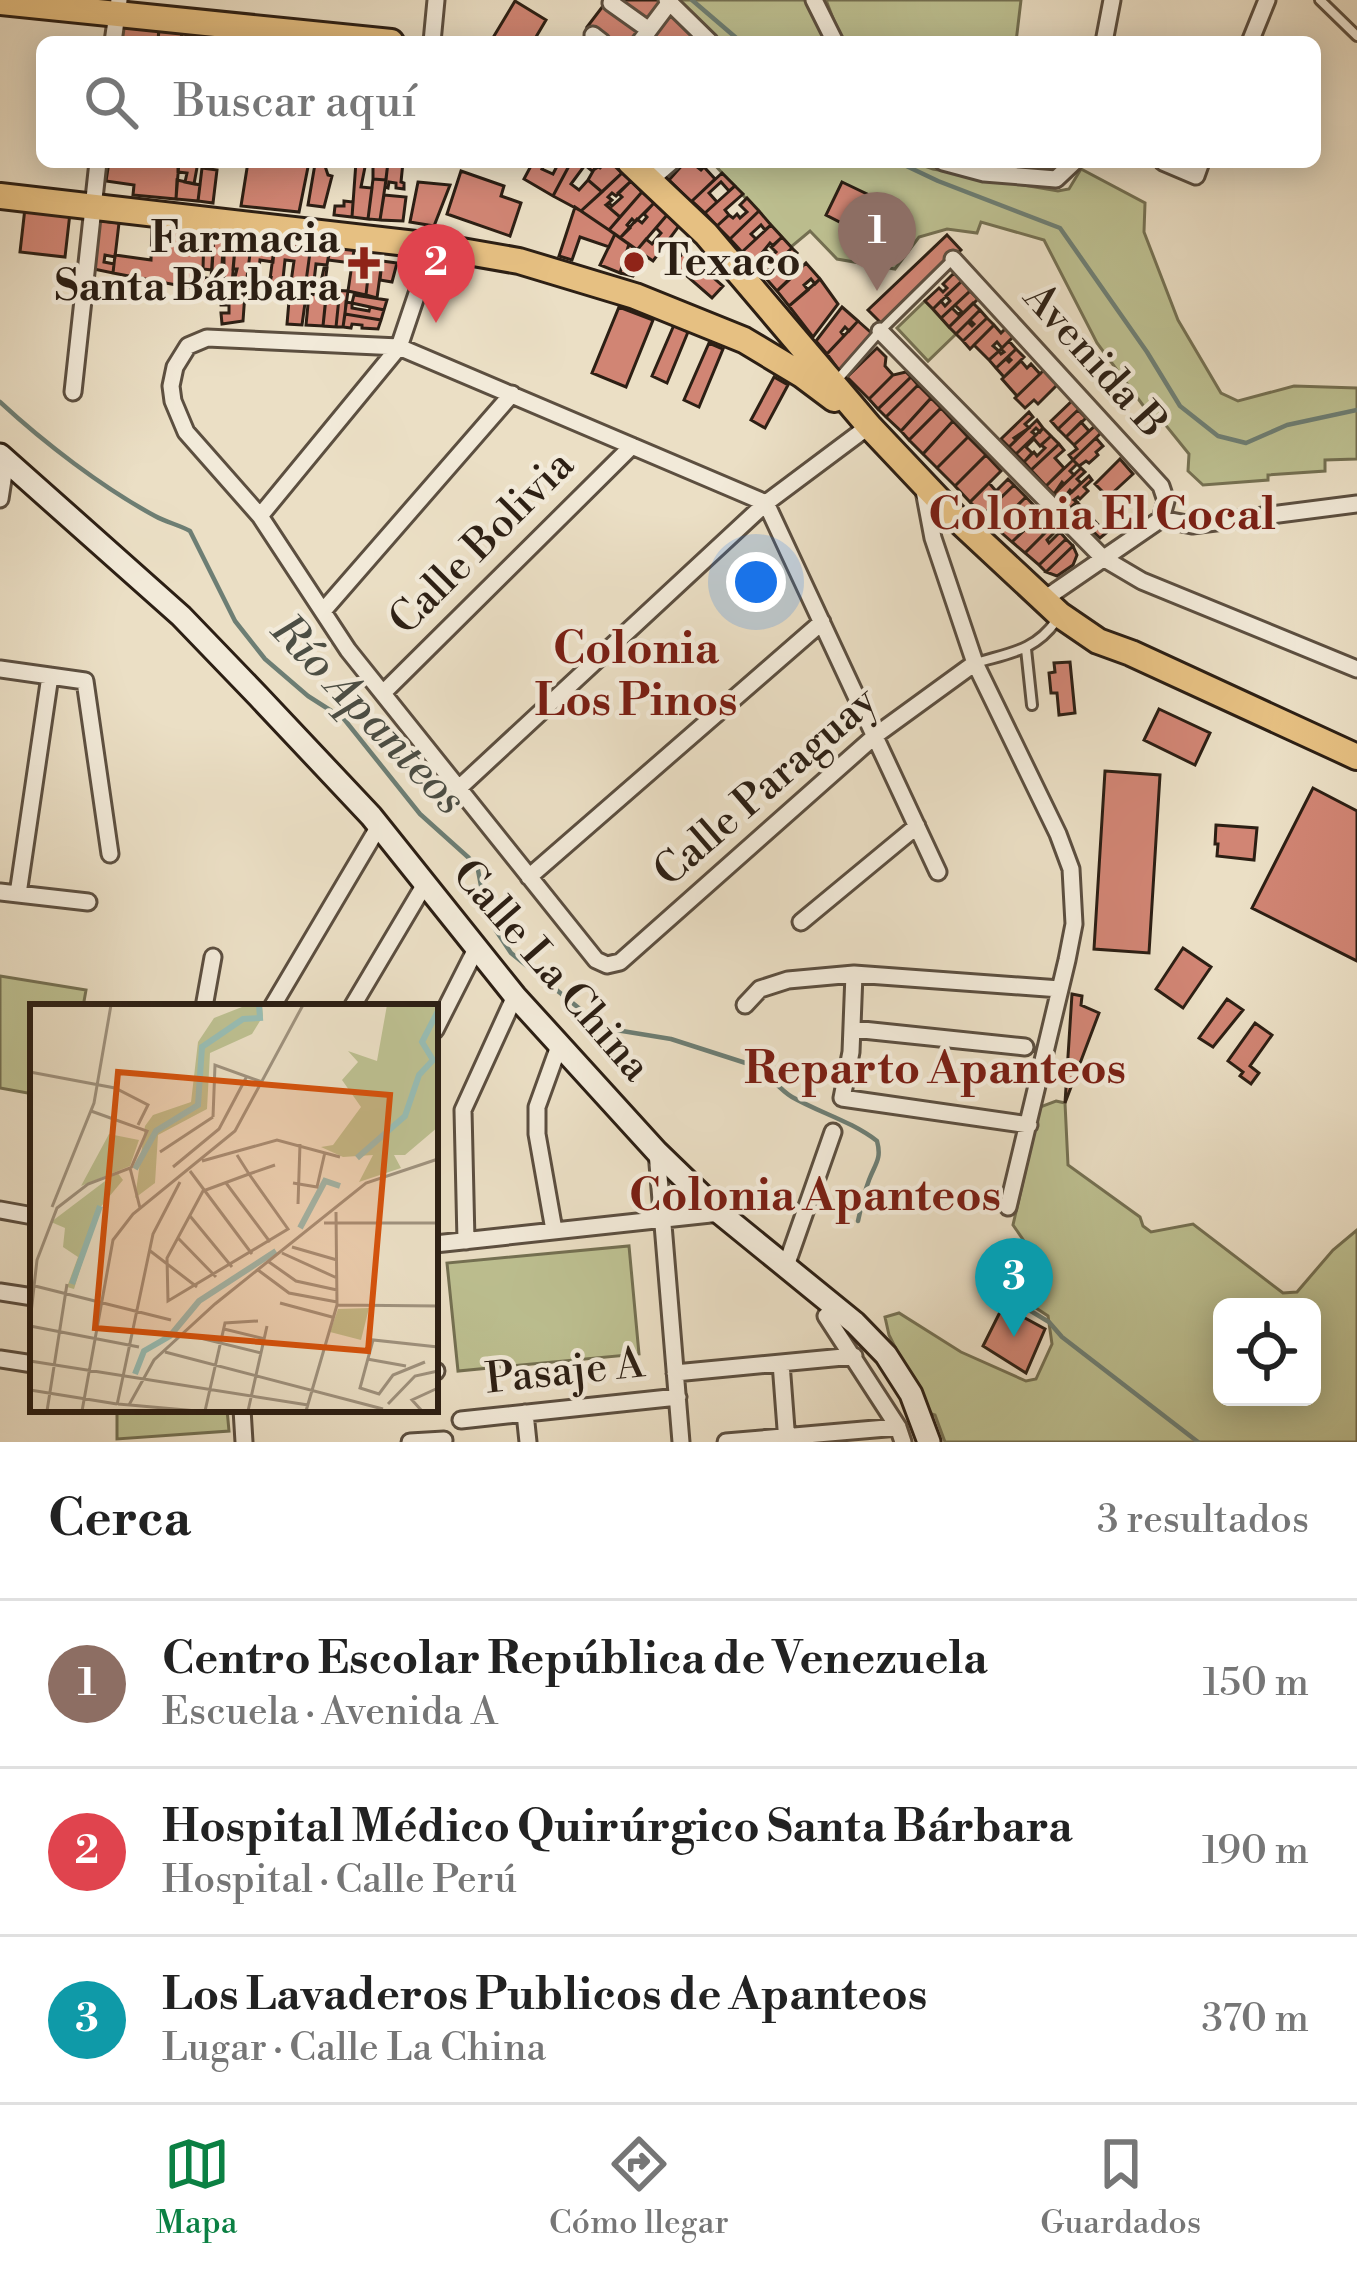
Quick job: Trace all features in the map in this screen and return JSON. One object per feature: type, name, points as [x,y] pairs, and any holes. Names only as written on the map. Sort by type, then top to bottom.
[{"type":"main road","points":[[0,2],[118,6],[346,36]]},
{"type":"main road","points":[[636,168],[706,234],[923,485],[1052,607],[1098,641],[1357,757]]},
{"type":"main road","points":[[0,196],[433,246],[538,266],[635,296],[745,340],[802,375],[869,426]]},
{"type":"main road","points":[[745,340],[767,328],[770,308]]},
{"type":"main road","name":"Calle La China","points":[[3,458],[182,616],[379,826],[515,996],[657,1152],[720,1213],[855,1323],[886,1355],[911,1394],[929,1442]]},
{"type":"street","points":[[433,36],[436,0]]},
{"type":"street","points":[[814,0],[832,36]]},
{"type":"street","points":[[1105,36],[1112,0]]},
{"type":"street","points":[[1252,36],[1267,0]]},
{"type":"street","points":[[610,3],[644,36],[668,1],[704,36]]},
{"type":"street","points":[[114,36],[118,6]]},
{"type":"street","points":[[73,392],[97,168]]},
{"type":"street","points":[[650,181],[664,168]]},
{"type":"street","points":[[966,168],[1056,179],[1068,168]]},
{"type":"street","points":[[260,516],[399,346],[433,246]]},
{"type":"street","name":"Avenida B","points":[[953,259],[1160,486],[1166,502],[1161,519]]},
{"type":"street","points":[[880,331],[1103,558],[1142,580],[1357,669]]},
{"type":"street","points":[[822,622],[529,877],[348,650],[260,516],[186,432],[171,386],[175,367],[188,346],[207,338],[399,346],[766,502],[876,735],[938,872]]},
{"type":"street","points":[[323,611],[512,394]]},
{"type":"street","points":[[459,788],[766,502],[869,426]]},
{"type":"street","name":"Calle Bolivia","points":[[384,692],[632,446]]},
{"type":"street","points":[[0,500],[3,458]]},
{"type":"street","points":[[923,485],[933,538],[975,663],[1071,869],[1074,924],[1008,1207]]},
{"type":"street","points":[[1052,607],[1103,558],[1161,519],[1192,525],[1357,504]]},
{"type":"street","name":"Calle Paraguay","points":[[529,877],[596,960],[607,965],[620,962],[876,735],[975,663]]},
{"type":"street","points":[[0,669],[85,681],[110,854]]},
{"type":"street","points":[[18,894],[50,676]]},
{"type":"street","points":[[274,1004],[379,826]]},
{"type":"street","points":[[801,922],[916,826]]},
{"type":"street","points":[[354,1004],[424,884]]},
{"type":"street","points":[[0,892],[88,902]]},
{"type":"street","points":[[438,1024],[476,949]]},
{"type":"street","points":[[205,1004],[213,957]]},
{"type":"street","points":[[745,1006],[760,989],[788,980],[854,974],[1060,989]]},
{"type":"street","points":[[854,974],[853,1029],[842,1098],[1029,1124]]},
{"type":"street","points":[[466,1241],[464,1110],[515,996]]},
{"type":"street","points":[[853,1029],[1025,1047]]},
{"type":"street","points":[[554,1230],[537,1134],[537,1107],[559,1046]]},
{"type":"street","points":[[786,1266],[833,1132]]},
{"type":"street","points":[[657,1152],[681,1442]]},
{"type":"street","points":[[0,1210],[30,1215]]},
{"type":"street","points":[[438,1244],[720,1213]]},
{"type":"street","points":[[0,1292],[30,1297]]},
{"type":"street","points":[[726,1442],[901,1434],[826,1316]]},
{"type":"street","name":"Pasaje A","points":[[676,1373],[854,1356]]},
{"type":"street","points":[[0,1358],[30,1363]]},
{"type":"street","points":[[781,1363],[787,1439]]},
{"type":"street","name":"Pasaje A","points":[[460,1420],[677,1396]]},
{"type":"street","points":[[242,1412],[244,1442]]},
{"type":"street","points":[[525,1413],[528,1442]]},
{"type":"street","points":[[410,1442],[444,1440]]},
{"type":"lane","points":[[1320,0],[1357,36]]},
{"type":"lane","points":[[833,384],[953,259]]},
{"type":"lane","points":[[975,663],[1027,649],[1049,630],[1052,607]]},
{"type":"lane","points":[[1027,649],[1032,705]]},
{"type":"green space","points":[[674,0],[807,0],[828,36],[712,36]]},
{"type":"green space","points":[[826,0],[1021,0],[1017,36],[840,36]]},
{"type":"green space","points":[[718,168],[930,168],[1058,191],[1069,189],[1081,169],[1145,203],[1144,232],[1178,320],[1221,393],[1238,401],[1294,386],[1357,388],[1357,459],[1325,460],[1325,471],[1203,485],[1188,471],[1189,454],[1164,423],[1159,427],[1097,343],[1044,240],[981,222],[977,233],[947,229],[919,237],[895,269],[837,259],[810,231],[791,247]]},
{"type":"green space","points":[[925,301],[956,334],[928,361],[897,328]]},
{"type":"green space","points":[[0,976],[86,990],[84,1004],[30,1004],[30,1093],[0,1088]]},
{"type":"green space","points":[[1056,1101],[1065,1103],[1068,1165],[1140,1217],[1151,1232],[1193,1224],[1283,1293],[1297,1292],[1357,1230],[1357,1442],[945,1442],[935,1415],[928,1413],[889,1335],[885,1317],[899,1313],[961,1352],[1026,1381],[1036,1379],[1052,1344],[1048,1316],[1027,1302],[1029,1279],[1040,1264],[1013,1225],[1040,1107]]},
{"type":"green space","points":[[629,1246],[639,1354],[458,1371],[447,1263]]},
{"type":"green space","points":[[117,1412],[227,1412],[229,1431],[117,1439]]},
{"type":"building","points":[[610,0],[662,0],[644,25]]},
{"type":"building","points":[[515,1],[546,20],[537,36],[494,36]]},
{"type":"building","points":[[606,2],[643,30],[638,36],[598,36],[587,27]]},
{"type":"building","points":[[670,14],[695,36],[650,36]]},
{"type":"building","points":[[120,21],[159,25],[158,36],[119,36]]},
{"type":"building","points":[[159,29],[182,31],[182,36],[158,36]]},
{"type":"building","points":[[108,168],[179,168],[176,199],[133,195],[134,185],[106,181]]},
{"type":"building","points":[[178,168],[197,168],[194,184],[185,182],[187,173]]},
{"type":"building","points":[[202,168],[217,170],[213,203],[198,201]]},
{"type":"building","points":[[247,168],[308,168],[299,212],[241,206]]},
{"type":"building","points":[[314,168],[326,168],[332,176],[324,207],[308,205]]},
{"type":"building","points":[[356,168],[365,168],[361,187],[372,188],[368,219],[352,217]]},
{"type":"building","points":[[373,168],[387,168],[386,180],[373,179]]},
{"type":"building","points":[[387,168],[402,168],[404,189],[389,182],[385,187]]},
{"type":"building","points":[[530,168],[553,174],[556,168],[568,168],[553,196],[524,179]]},
{"type":"building","points":[[568,168],[583,168],[571,184],[579,190],[588,180],[602,192],[581,211],[553,196]]},
{"type":"building","points":[[595,168],[617,168],[622,173],[602,192],[588,180]]},
{"type":"building","points":[[680,168],[705,168],[715,179],[691,202],[669,180]]},
{"type":"building","points":[[461,171],[504,186],[501,196],[521,203],[510,236],[447,214]]},
{"type":"building","points":[[622,173],[631,181],[616,196],[608,197],[612,200],[606,205],[620,217],[609,230],[581,211]]},
{"type":"building","points":[[722,173],[735,186],[729,191],[721,182],[709,193],[717,202],[705,213],[692,201]]},
{"type":"building","points":[[373,179],[386,180],[380,220],[368,219]]},
{"type":"building","points":[[177,180],[200,185],[198,201],[176,199]]},
{"type":"building","points":[[631,181],[642,192],[620,217],[606,205],[622,197],[618,193]]},
{"type":"building","points":[[418,182],[450,185],[434,226],[410,222]]},
{"type":"building","points":[[842,182],[890,205],[873,239],[826,215]]},
{"type":"building","points":[[735,186],[743,194],[725,210],[729,215],[717,226],[705,213]]},
{"type":"building","points":[[642,192],[654,203],[635,222],[632,219],[620,238],[609,230]]},
{"type":"building","points":[[384,195],[406,197],[403,221],[380,220]]},
{"type":"building","points":[[747,198],[759,211],[730,239],[717,226],[729,215],[740,218],[747,212],[740,205]]},
{"type":"building","points":[[344,201],[353,202],[352,217],[334,215],[335,206],[344,206]]},
{"type":"building","points":[[654,203],[667,215],[637,250],[620,238],[637,219],[642,223]]},
{"type":"building","points":[[575,207],[615,234],[609,247],[580,237],[572,260],[559,256]]},
{"type":"building","points":[[25,208],[70,213],[65,257],[20,252]]},
{"type":"building","points":[[759,211],[771,225],[765,230],[761,225],[751,234],[756,239],[742,252],[730,239]]},
{"type":"building","points":[[667,215],[679,226],[653,261],[637,250],[646,239],[652,244],[661,233],[656,228]]},
{"type":"building","points":[[94,220],[119,223],[115,257],[105,255],[104,262],[114,264],[113,273],[89,268]]},
{"type":"building","points":[[771,225],[782,237],[773,246],[770,243],[753,264],[742,252]]},
{"type":"building","points":[[152,227],[204,233],[203,269],[194,268],[192,288],[113,273],[115,255],[151,260]]},
{"type":"building","points":[[204,233],[214,234],[212,270],[203,269]]},
{"type":"building","points":[[214,234],[224,235],[221,280],[211,279]]},
{"type":"building","points":[[615,234],[629,244],[620,273],[600,265]]},
{"type":"building","points":[[224,235],[236,236],[232,284],[224,284]]},
{"type":"building","points":[[947,235],[961,250],[882,324],[868,310]]},
{"type":"building","points":[[236,236],[252,238],[245,293],[230,297],[237,269],[233,269]]},
{"type":"building","points":[[782,237],[792,248],[763,275],[753,264],[767,251],[772,256],[776,252],[771,247]]},
{"type":"building","points":[[252,238],[275,241],[273,262],[260,260],[257,281],[271,278],[269,287],[245,293]]},
{"type":"building","points":[[275,241],[311,245],[305,289],[290,289],[294,261],[285,260],[282,288],[269,287]]},
{"type":"building","name":"Texaco","points":[[629,244],[647,257],[633,276],[620,273]]},
{"type":"building","points":[[311,245],[330,247],[327,265],[316,264],[314,281],[321,282],[327,268],[324,290],[305,289]]},
{"type":"building","points":[[330,247],[354,250],[352,263],[328,260]]},
{"type":"building","points":[[792,248],[797,253],[781,268],[790,279],[777,291],[763,275]]},
{"type":"building","name":"Texaco","points":[[684,252],[723,286],[712,298],[673,264]]},
{"type":"building","points":[[353,257],[370,259],[366,295],[348,291]]},
{"type":"building","points":[[370,259],[382,261],[377,298],[366,295]]},
{"type":"building","points":[[382,261],[397,263],[392,282],[380,280]]},
{"type":"building","points":[[806,263],[820,279],[804,285],[808,290],[789,306],[777,291]]},
{"type":"building","points":[[194,268],[203,269],[202,277],[211,279],[210,291],[192,288]]},
{"type":"building","points":[[954,273],[962,281],[933,309],[925,301],[939,288],[943,292],[947,288],[943,284]]},
{"type":"building","points":[[820,279],[838,304],[813,337],[789,306]]},
{"type":"building","points":[[962,281],[970,291],[941,318],[933,309],[941,301],[945,306],[950,301],[946,296]]},
{"type":"building","points":[[290,289],[299,289],[298,302],[305,303],[302,325],[287,324]]},
{"type":"building","points":[[327,290],[348,291],[343,327],[336,327],[339,298],[326,298]]},
{"type":"building","points":[[970,291],[978,299],[949,327],[941,318],[952,308],[958,314],[961,311],[955,305]]},
{"type":"building","points":[[220,293],[230,297],[245,293],[243,321],[222,324],[221,313],[229,313],[229,305],[221,305]]},
{"type":"building","points":[[309,294],[326,296],[323,326],[306,325]]},
{"type":"building","points":[[354,295],[387,300],[384,310],[352,303]]},
{"type":"building","points":[[326,298],[339,298],[336,327],[323,326]]},
{"type":"building","points":[[346,302],[352,308],[384,310],[381,320],[345,314]]},
{"type":"building","points":[[973,303],[980,310],[956,334],[949,327]]},
{"type":"building","points":[[619,307],[653,320],[626,387],[592,373]]},
{"type":"building","points":[[842,307],[858,321],[849,331],[845,327],[844,336],[827,354],[816,341]]},
{"type":"building","points":[[980,310],[987,318],[963,341],[956,334],[968,322],[974,324],[970,320]]},
{"type":"building","points":[[345,314],[381,320],[378,329],[343,327]]},
{"type":"building","points":[[987,318],[994,325],[970,349],[963,341]]},
{"type":"building","points":[[858,321],[876,337],[840,372],[827,354]]},
{"type":"building","points":[[674,325],[688,332],[667,383],[652,376]]},
{"type":"building","points":[[994,325],[1001,333],[1006,328],[1013,337],[1002,348],[997,342],[993,346],[999,351],[989,360],[974,345]]},
{"type":"building","points":[[1009,341],[1016,349],[996,368],[989,360],[1004,352],[1001,349]]},
{"type":"building","points":[[709,343],[723,349],[699,407],[684,400]]},
{"type":"building","points":[[877,348],[893,375],[869,399],[847,377]]},
{"type":"building","points":[[1016,349],[1024,357],[1004,377],[996,368],[1006,359],[1009,362]]},
{"type":"building","points":[[1021,361],[1040,374],[1017,396],[1002,379]]},
{"type":"building","points":[[1044,370],[1058,384],[1038,404],[1034,400],[1025,408],[1015,398]]},
{"type":"building","points":[[906,372],[911,377],[878,409],[869,399],[893,375]]},
{"type":"building","points":[[774,377],[788,385],[765,428],[751,420]]},
{"type":"building","points":[[911,377],[918,385],[886,417],[878,409]]},
{"type":"building","points":[[918,385],[931,398],[901,431],[886,417]]},
{"type":"building","points":[[931,398],[941,408],[909,440],[901,431]]},
{"type":"building","points":[[1073,400],[1080,408],[1058,429],[1051,421]]},
{"type":"building","points":[[941,408],[953,421],[923,454],[909,440]]},
{"type":"building","points":[[1078,410],[1086,418],[1066,437],[1058,429]]},
{"type":"building","points":[[1029,412],[1033,417],[1025,424],[1029,428],[1009,447],[1001,439]]},
{"type":"building","points":[[1037,420],[1043,428],[1040,432],[1036,428],[1032,432],[1036,435],[1016,454],[1009,447]]},
{"type":"building","points":[[953,421],[968,437],[937,468],[923,454]]},
{"type":"building","points":[[1081,422],[1089,431],[1074,445],[1066,437]]},
{"type":"building","points":[[1096,425],[1102,432],[1073,460],[1069,455],[1077,449],[1074,445]]},
{"type":"building","points":[[1043,428],[1051,436],[1040,446],[1034,439],[1026,447],[1032,453],[1024,462],[1016,454]]},
{"type":"building","points":[[1051,436],[1059,444],[1031,470],[1024,462],[1034,452],[1037,456]]},
{"type":"building","points":[[968,437],[986,455],[955,486],[937,468]]},
{"type":"building","points":[[1096,438],[1103,446],[1098,455],[1079,466],[1073,460]]},
{"type":"building","points":[[1059,444],[1064,450],[1055,458],[1064,468],[1046,486],[1031,470]]},
{"type":"building","points":[[986,455],[1001,471],[970,502],[955,486]]},
{"type":"building","points":[[1120,459],[1133,474],[1108,497],[1095,484]]},
{"type":"building","points":[[1073,460],[1077,464],[1070,471],[1074,475],[1054,494],[1046,486]]},
{"type":"building","points":[[1081,468],[1085,472],[1077,479],[1081,483],[1061,502],[1054,494]]},
{"type":"building","points":[[1089,476],[1092,480],[1084,487],[1088,491],[1069,509],[1061,502]]},
{"type":"building","points":[[1008,479],[1014,485],[983,515],[970,502],[989,483],[996,491]]},
{"type":"building","points":[[1014,485],[1026,497],[995,527],[983,515]]},
{"type":"building","points":[[1026,497],[1041,513],[1012,542],[995,527],[1016,513],[1013,510]]},
{"type":"building","points":[[1077,502],[1106,533],[1100,538],[1069,509]]},
{"type":"building","points":[[1033,522],[1044,534],[1025,553],[1012,542]]},
{"type":"building","points":[[1053,525],[1057,530],[1049,543],[1060,532],[1066,539],[1039,565],[1025,553]]},
{"type":"building","points":[[1066,539],[1073,546],[1046,572],[1039,565]]},
{"type":"building","points":[[1073,546],[1077,555],[1073,565],[1057,576],[1046,572]]},
{"type":"building","points":[[1070,662],[1075,713],[1059,715],[1049,673],[1055,672],[1054,663]]},
{"type":"building","points":[[1159,709],[1210,733],[1195,765],[1144,740]]},
{"type":"building","points":[[1105,771],[1160,775],[1149,953],[1094,949]]},
{"type":"building","points":[[1313,788],[1357,811],[1357,961],[1252,908]]},
{"type":"building","points":[[1216,825],[1257,828],[1254,860],[1217,856]]},
{"type":"building","points":[[1183,948],[1211,967],[1183,1008],[1156,989]]},
{"type":"building","points":[[1072,994],[1082,996],[1081,1005],[1099,1013],[1065,1103]]},
{"type":"building","points":[[1227,999],[1243,1010],[1213,1047],[1199,1038]]},
{"type":"building","points":[[1255,1023],[1272,1035],[1250,1066],[1259,1073],[1251,1084],[1228,1061]]},
{"type":"building","points":[[1003,1306],[1045,1329],[1026,1373],[983,1346]]},
{"type":"waterway","points":[[692,0],[734,36]]},
{"type":"waterway","points":[[911,168],[1060,228],[1180,406],[1218,436],[1246,443],[1287,425],[1357,410]]},
{"type":"waterway","name":"Río Apanteos","points":[[0,402],[94,478],[135,505],[190,531],[235,621],[265,659],[344,719],[420,814],[469,858],[478,870],[487,917],[511,953],[596,1022],[610,1029],[671,1039],[755,1066],[792,1097],[877,1141],[878,1157],[858,1221]]},
{"type":"waterway","name":"Río Apanteos","points":[[1011,1299],[1049,1322],[1198,1442]]},
{"type":"place","name":"Texaco","points":[[634,262]]},
{"type":"place","name":"Farmacia Santa Bárbara","points":[[364,263]]},
{"type":"place","name":"Centro Escolar República de Venezuela","points":[[877,291]]},
{"type":"place","name":"Hospital Médico Quirúrgico Santa Bárbara","points":[[436,323]]},
{"type":"place","name":"Los Lavaderos Publicos de Apanteos","points":[[1014,1337]]},
{"type":"district","name":"Colonia El Cocal","points":[[1102,515]]},
{"type":"district","name":"Colonia Los Pinos","points":[[636,675]]},
{"type":"district","name":"Reparto Apanteos","points":[[935,1069]]},
{"type":"district","name":"Colonia Apanteos","points":[[815,1196]]}]
